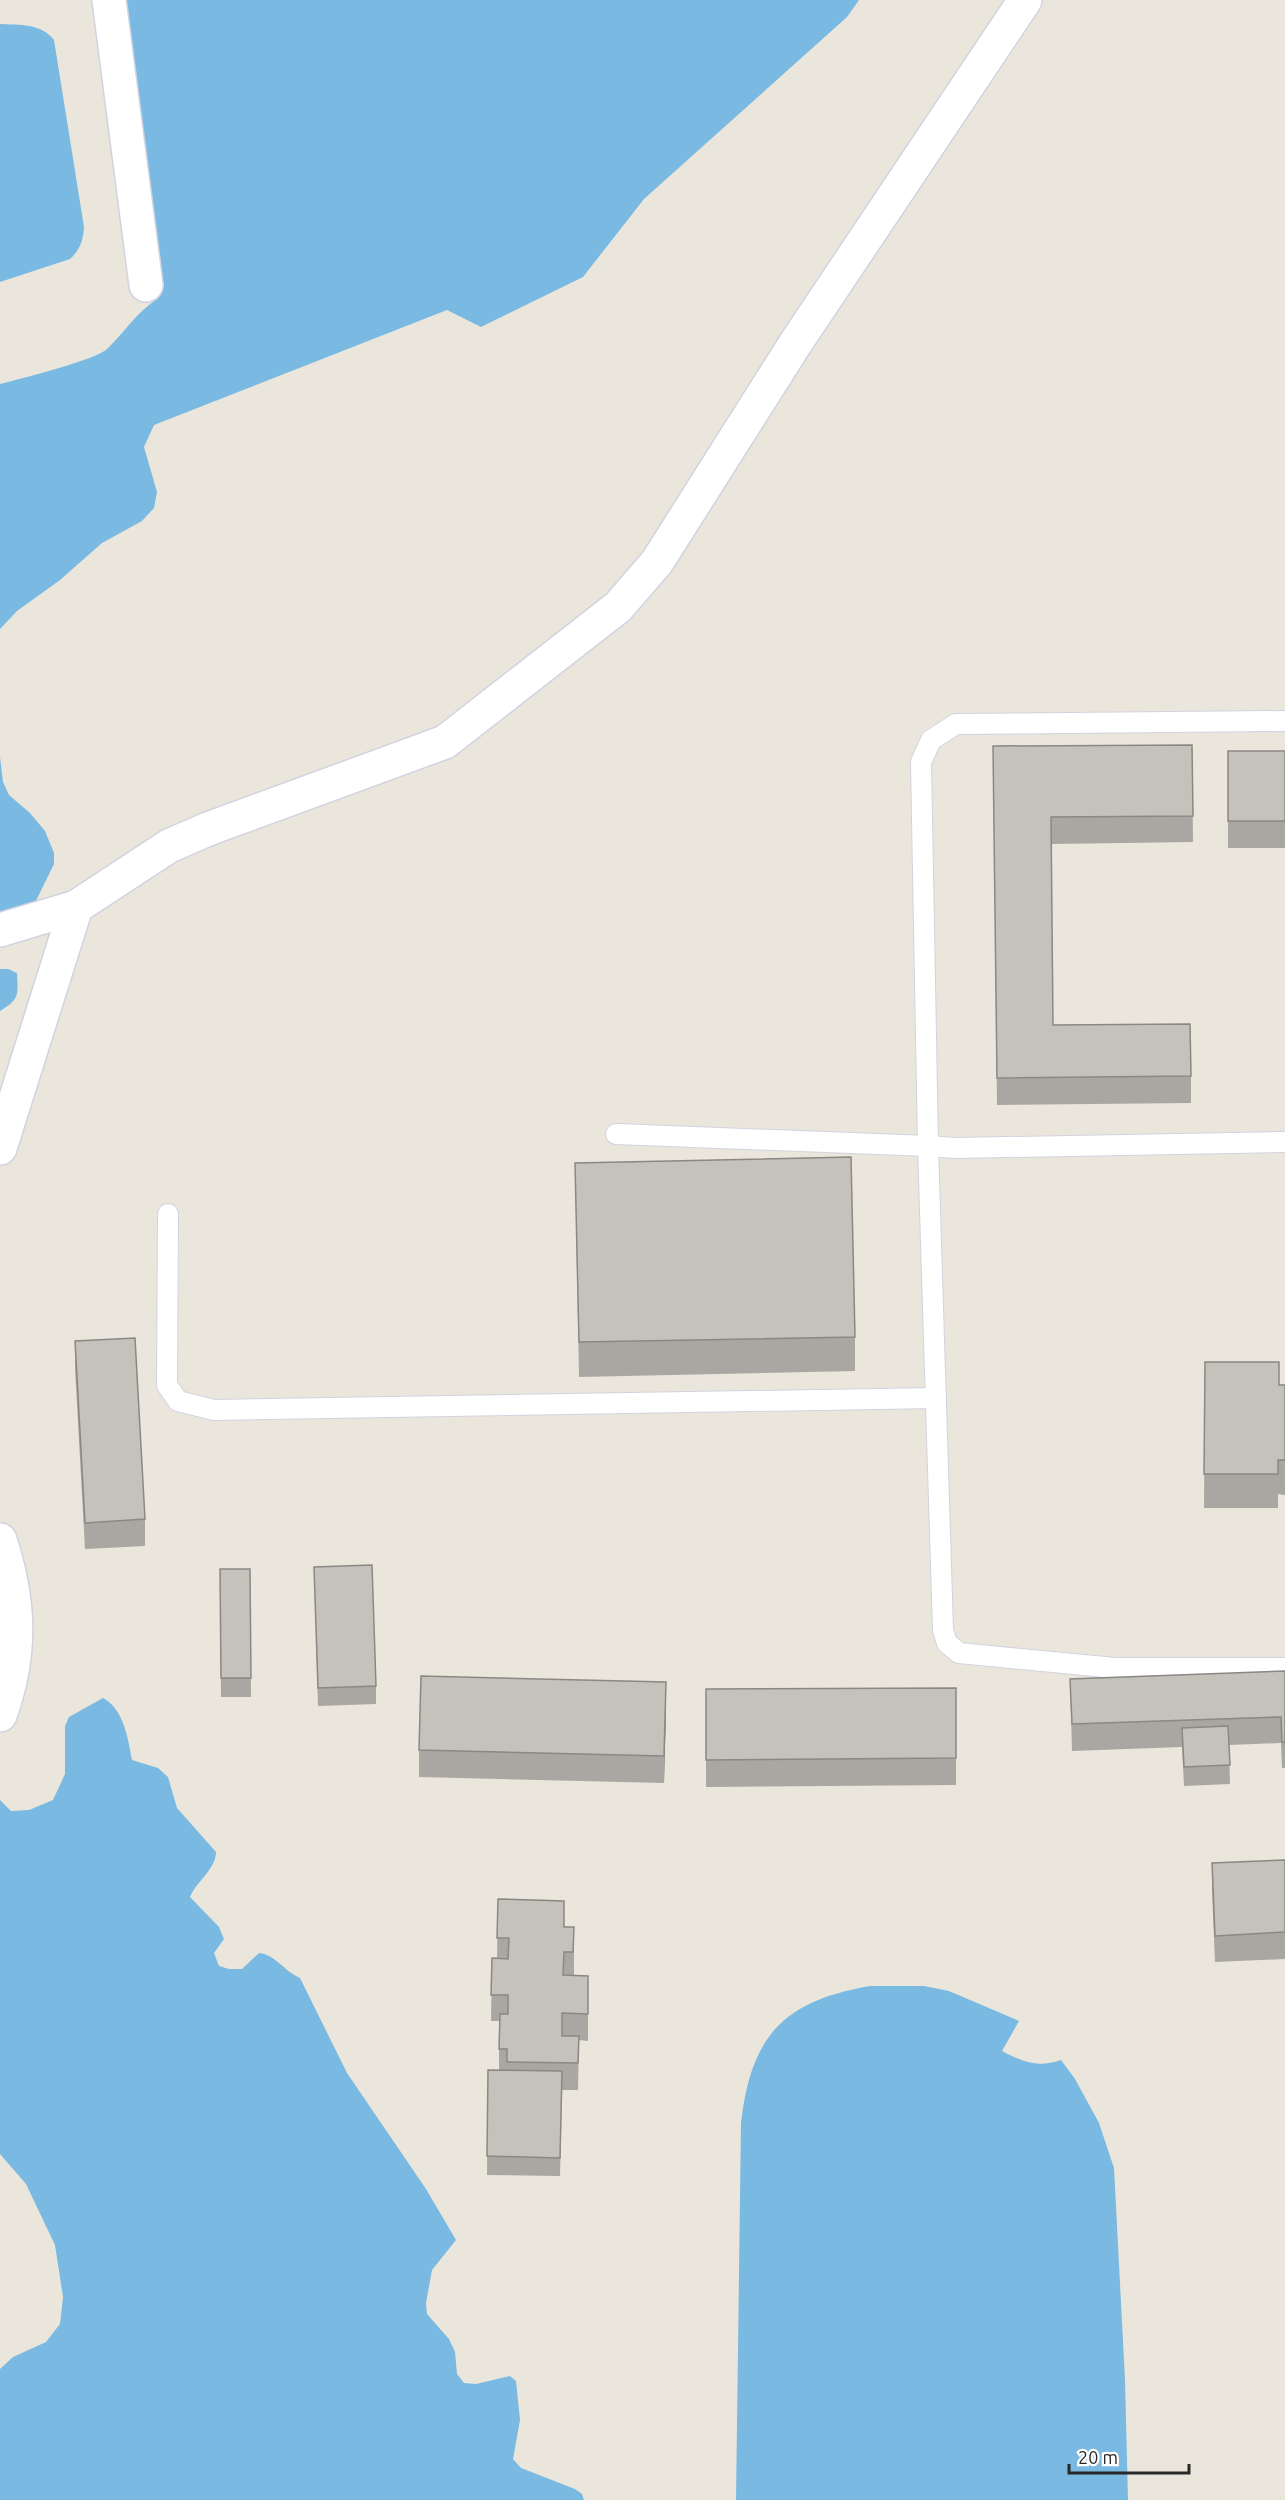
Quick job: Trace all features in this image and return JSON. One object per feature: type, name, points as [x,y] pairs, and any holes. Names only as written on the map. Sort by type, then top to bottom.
[{"type":"street","points":[[109,0],[146,285]]},
{"type":"street","points":[[0,930],[76,907],[169,846],[208,829],[445,742],[618,607],[657,562],[795,344],[1025,0]]},
{"type":"street","points":[[0,1148],[76,907]]},
{"type":"street","points":[[0,1540],[8,1563],[17,1616],[8,1695],[0,1715]]},
{"type":"lane","points":[[1285,720],[956,724],[931,740],[921,762],[928,1146],[942,1630],[947,1643],[959,1653],[1115,1668],[1285,1668]]},
{"type":"lane","points":[[616,1134],[956,1148],[1285,1142]]},
{"type":"lane","points":[[168,1214],[167,1385],[178,1401],[214,1410],[936,1398]]},
{"type":"water","points":[[124,0],[859,0],[847,17],[644,199],[583,277],[481,327],[447,310],[154,425],[144,447],[157,492],[154,508],[142,521],[102,543],[60,580],[17,611],[0,629],[0,384],[56,369],[100,353],[107,349],[142,311],[157,299]]},
{"type":"water","points":[[0,24],[22,25],[43,30],[54,40],[84,227],[80,245],[70,259],[0,282]]},
{"type":"water","points":[[0,757],[3,782],[9,795],[30,813],[45,831],[54,853],[54,864],[29,915],[0,923]]},
{"type":"water","points":[[0,969],[8,969],[17,973],[18,987],[14,1000],[0,1011]]},
{"type":"water","points":[[103,1698],[116,1709],[124,1725],[132,1760],[158,1768],[168,1777],[177,1808],[216,1852],[213,1864],[190,1897],[219,1927],[224,1939],[214,1953],[219,1966],[242,1969],[259,1953],[275,1960],[300,1978],[347,2073],[426,2189],[456,2240],[432,2270],[426,2303],[427,2314],[449,2339],[455,2352],[457,2374],[464,2383],[476,2384],[510,2376],[516,2381],[520,2420],[513,2459],[521,2468],[575,2489],[582,2494],[584,2500],[0,2500],[0,2369],[13,2357],[46,2342],[60,2324],[63,2297],[55,2245],[26,2184],[0,2154],[0,1800],[11,1811],[29,1810],[53,1800],[65,1774],[65,1726],[69,1717]]},
{"type":"water","points":[[870,1986],[924,1986],[949,1991],[1019,2021],[1002,2051],[1030,2063],[1045,2064],[1061,2060],[1075,2079],[1099,2123],[1114,2168],[1125,2380],[1128,2500],[736,2500],[741,2123],[746,2092],[753,2067],[764,2045],[777,2027],[794,2013],[815,2001]]},
{"type":"building","points":[[1192,745],[1193,816],[1051,817],[1053,1025],[1190,1024],[1191,1076],[997,1078],[993,746]]},
{"type":"building","points":[[1228,751],[1285,751],[1285,821],[1228,821]]},
{"type":"building","points":[[851,1157],[855,1337],[579,1342],[575,1163]]},
{"type":"building","points":[[135,1338],[145,1519],[85,1523],[75,1341]]},
{"type":"building","points":[[1205,1362],[1279,1362],[1279,1385],[1285,1385],[1285,1460],[1278,1460],[1278,1474],[1204,1474]]},
{"type":"building","points":[[372,1565],[376,1686],[318,1688],[314,1567]]},
{"type":"building","points":[[220,1569],[250,1569],[251,1678],[221,1678]]},
{"type":"building","points":[[1285,1671],[1285,1742],[1282,1742],[1281,1717],[1072,1724],[1070,1679]]},
{"type":"building","points":[[421,1676],[666,1682],[664,1756],[419,1750]]},
{"type":"building","points":[[956,1688],[956,1758],[706,1760],[706,1689]]},
{"type":"building","points":[[1228,1726],[1230,1765],[1184,1767],[1182,1728]]},
{"type":"building","points":[[1285,1860],[1285,1932],[1215,1936],[1212,1863]]},
{"type":"building","points":[[498,1899],[564,1901],[564,1927],[574,1927],[573,1952],[564,1952],[563,1975],[588,1976],[588,2014],[562,2013],[562,2036],[579,2036],[578,2063],[507,2062],[507,2049],[499,2049],[500,2014],[508,2014],[508,1995],[491,1995],[492,1958],[508,1959],[509,1938],[497,1938]]},
{"type":"building","points":[[488,2070],[562,2071],[560,2158],[487,2156]]}]
